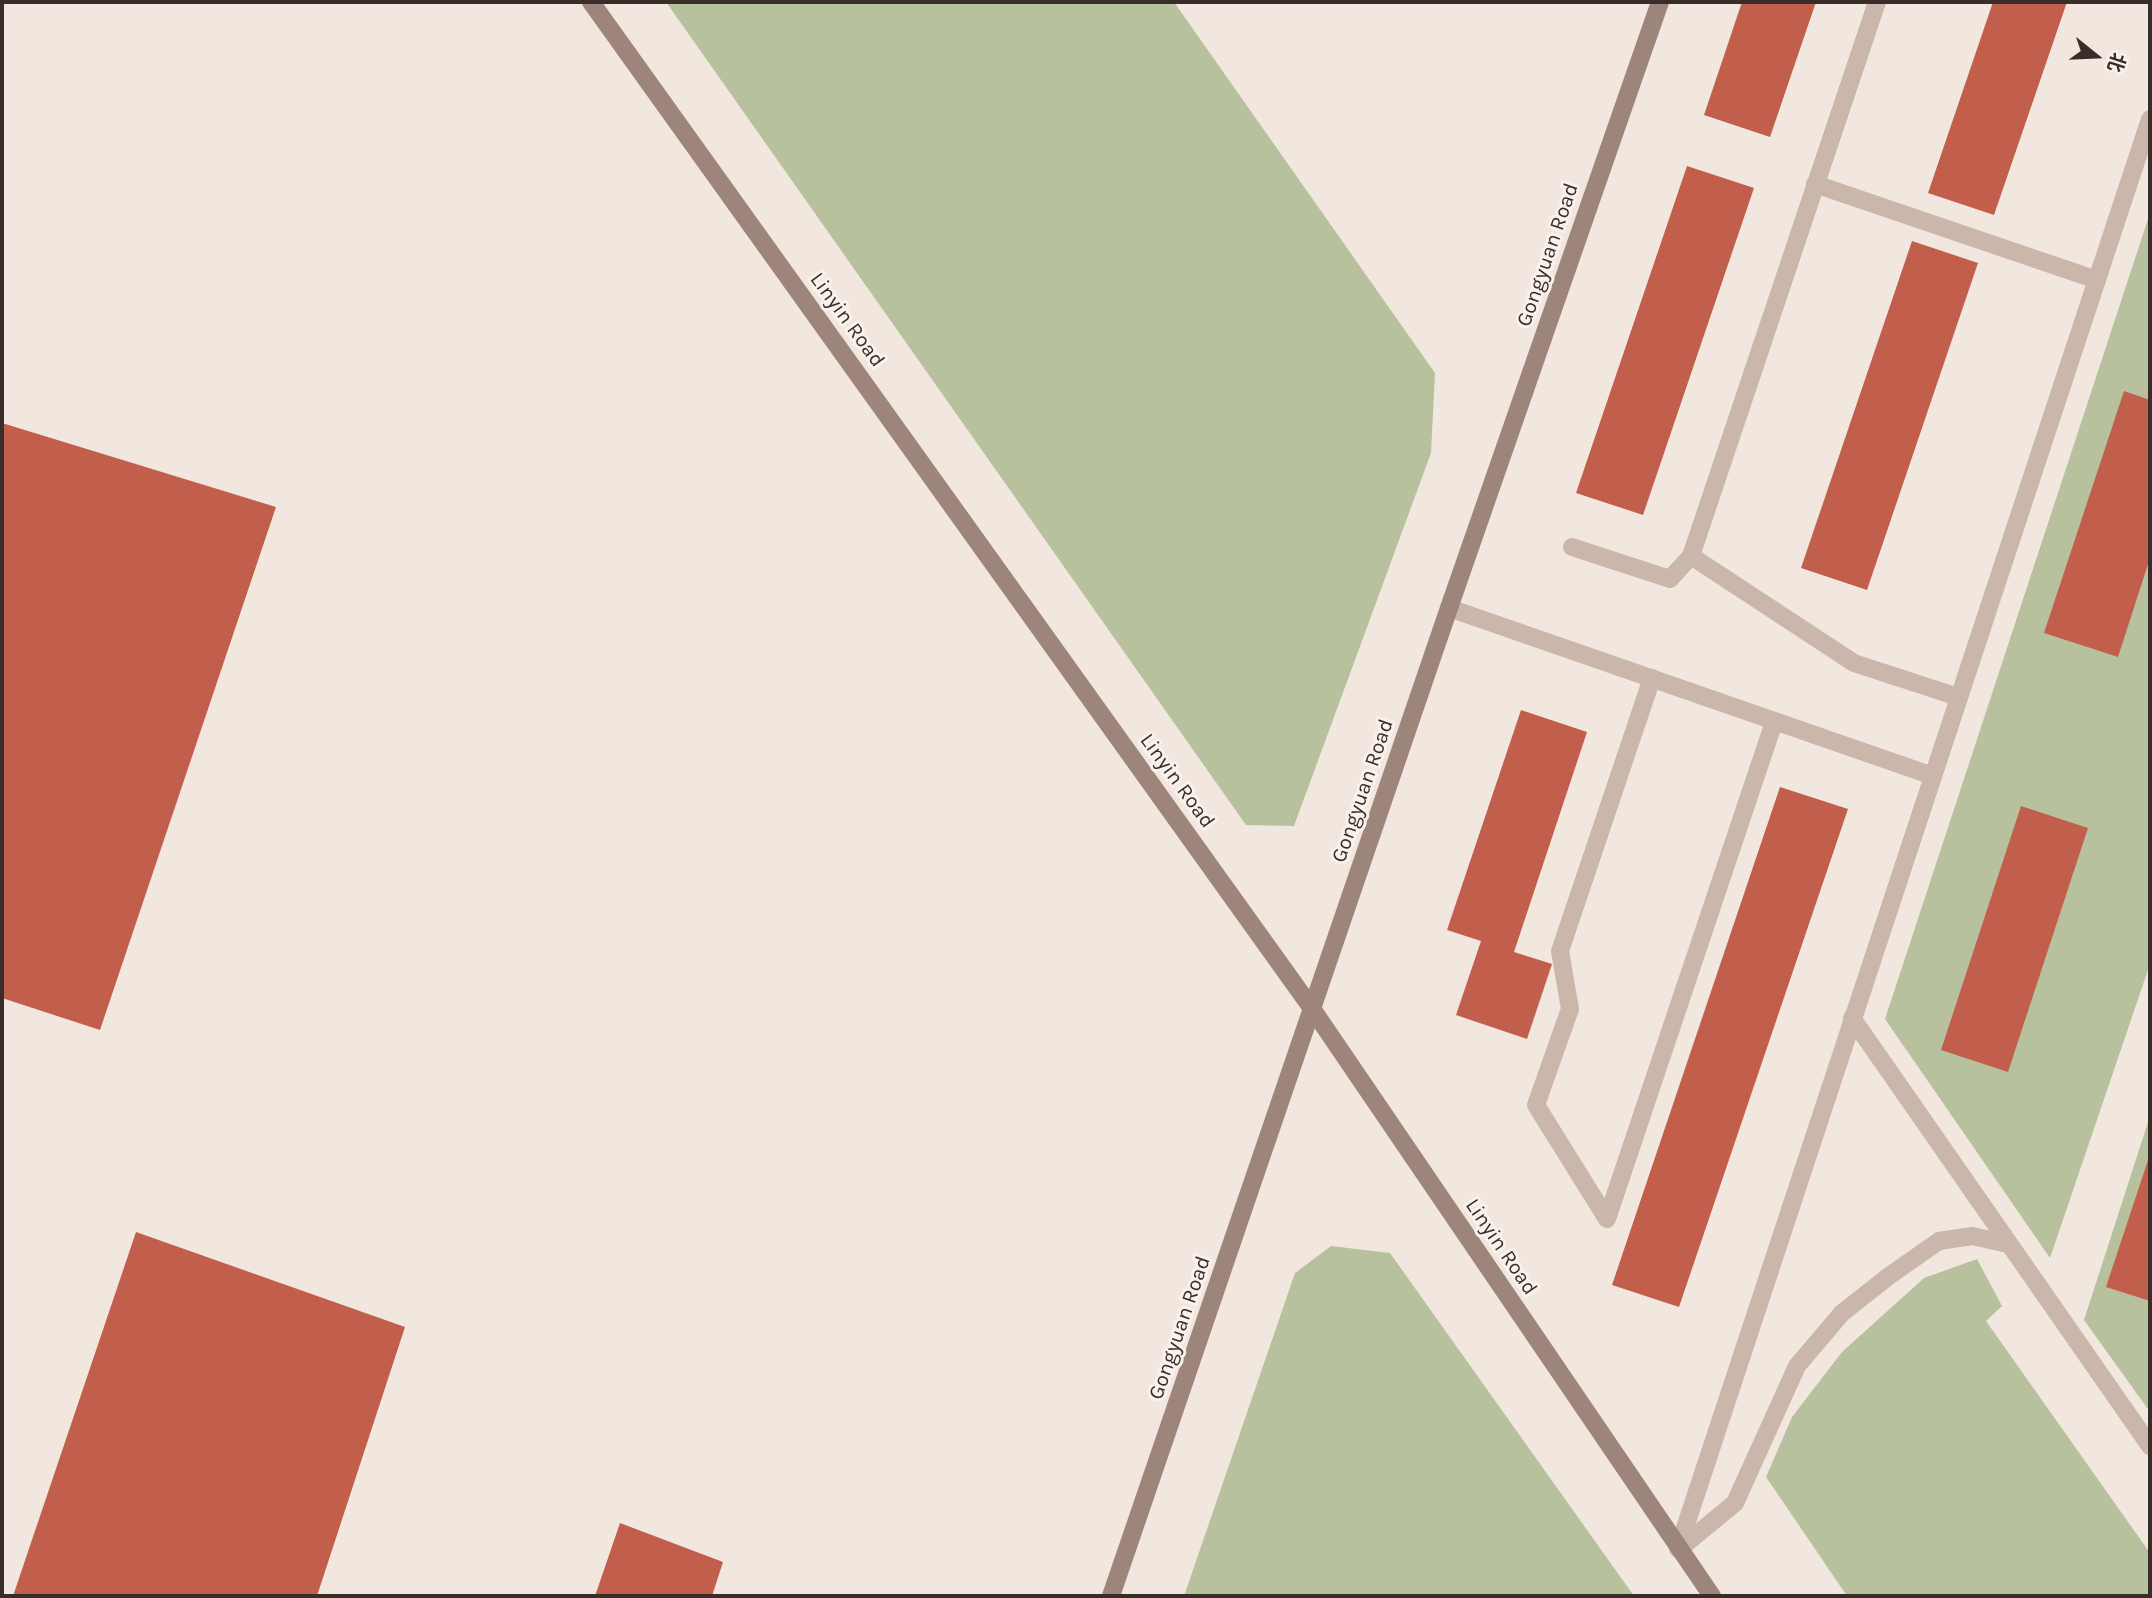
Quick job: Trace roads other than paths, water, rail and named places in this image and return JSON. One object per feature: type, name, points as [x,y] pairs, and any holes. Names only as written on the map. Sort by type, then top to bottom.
[{"type":"main road","name":"Linyin Road","points":[[591,2],[1313,1010],[1712,1596]]},
{"type":"main road","name":"Gongyuan Road","points":[[1111,1596],[1449,608],[1660,2]]},
{"type":"street","points":[[1572,547],[1670,579],[1691,556],[1877,2]]},
{"type":"street","points":[[1678,1549],[2150,119]]},
{"type":"street","points":[[1815,184],[2097,280]]},
{"type":"street","points":[[1691,556],[1854,663],[1958,697]]},
{"type":"street","points":[[1449,608],[1933,776]]},
{"type":"street","points":[[1652,678],[1560,951],[1570,1009],[1536,1105],[1607,1219],[1774,722]]},
{"type":"street","points":[[1852,1018],[2150,1446]]},
{"type":"street","points":[[1678,1549],[1734,1503],[1797,1366],[1842,1313],[1939,1241],[1972,1236],[2008,1244]]}]
